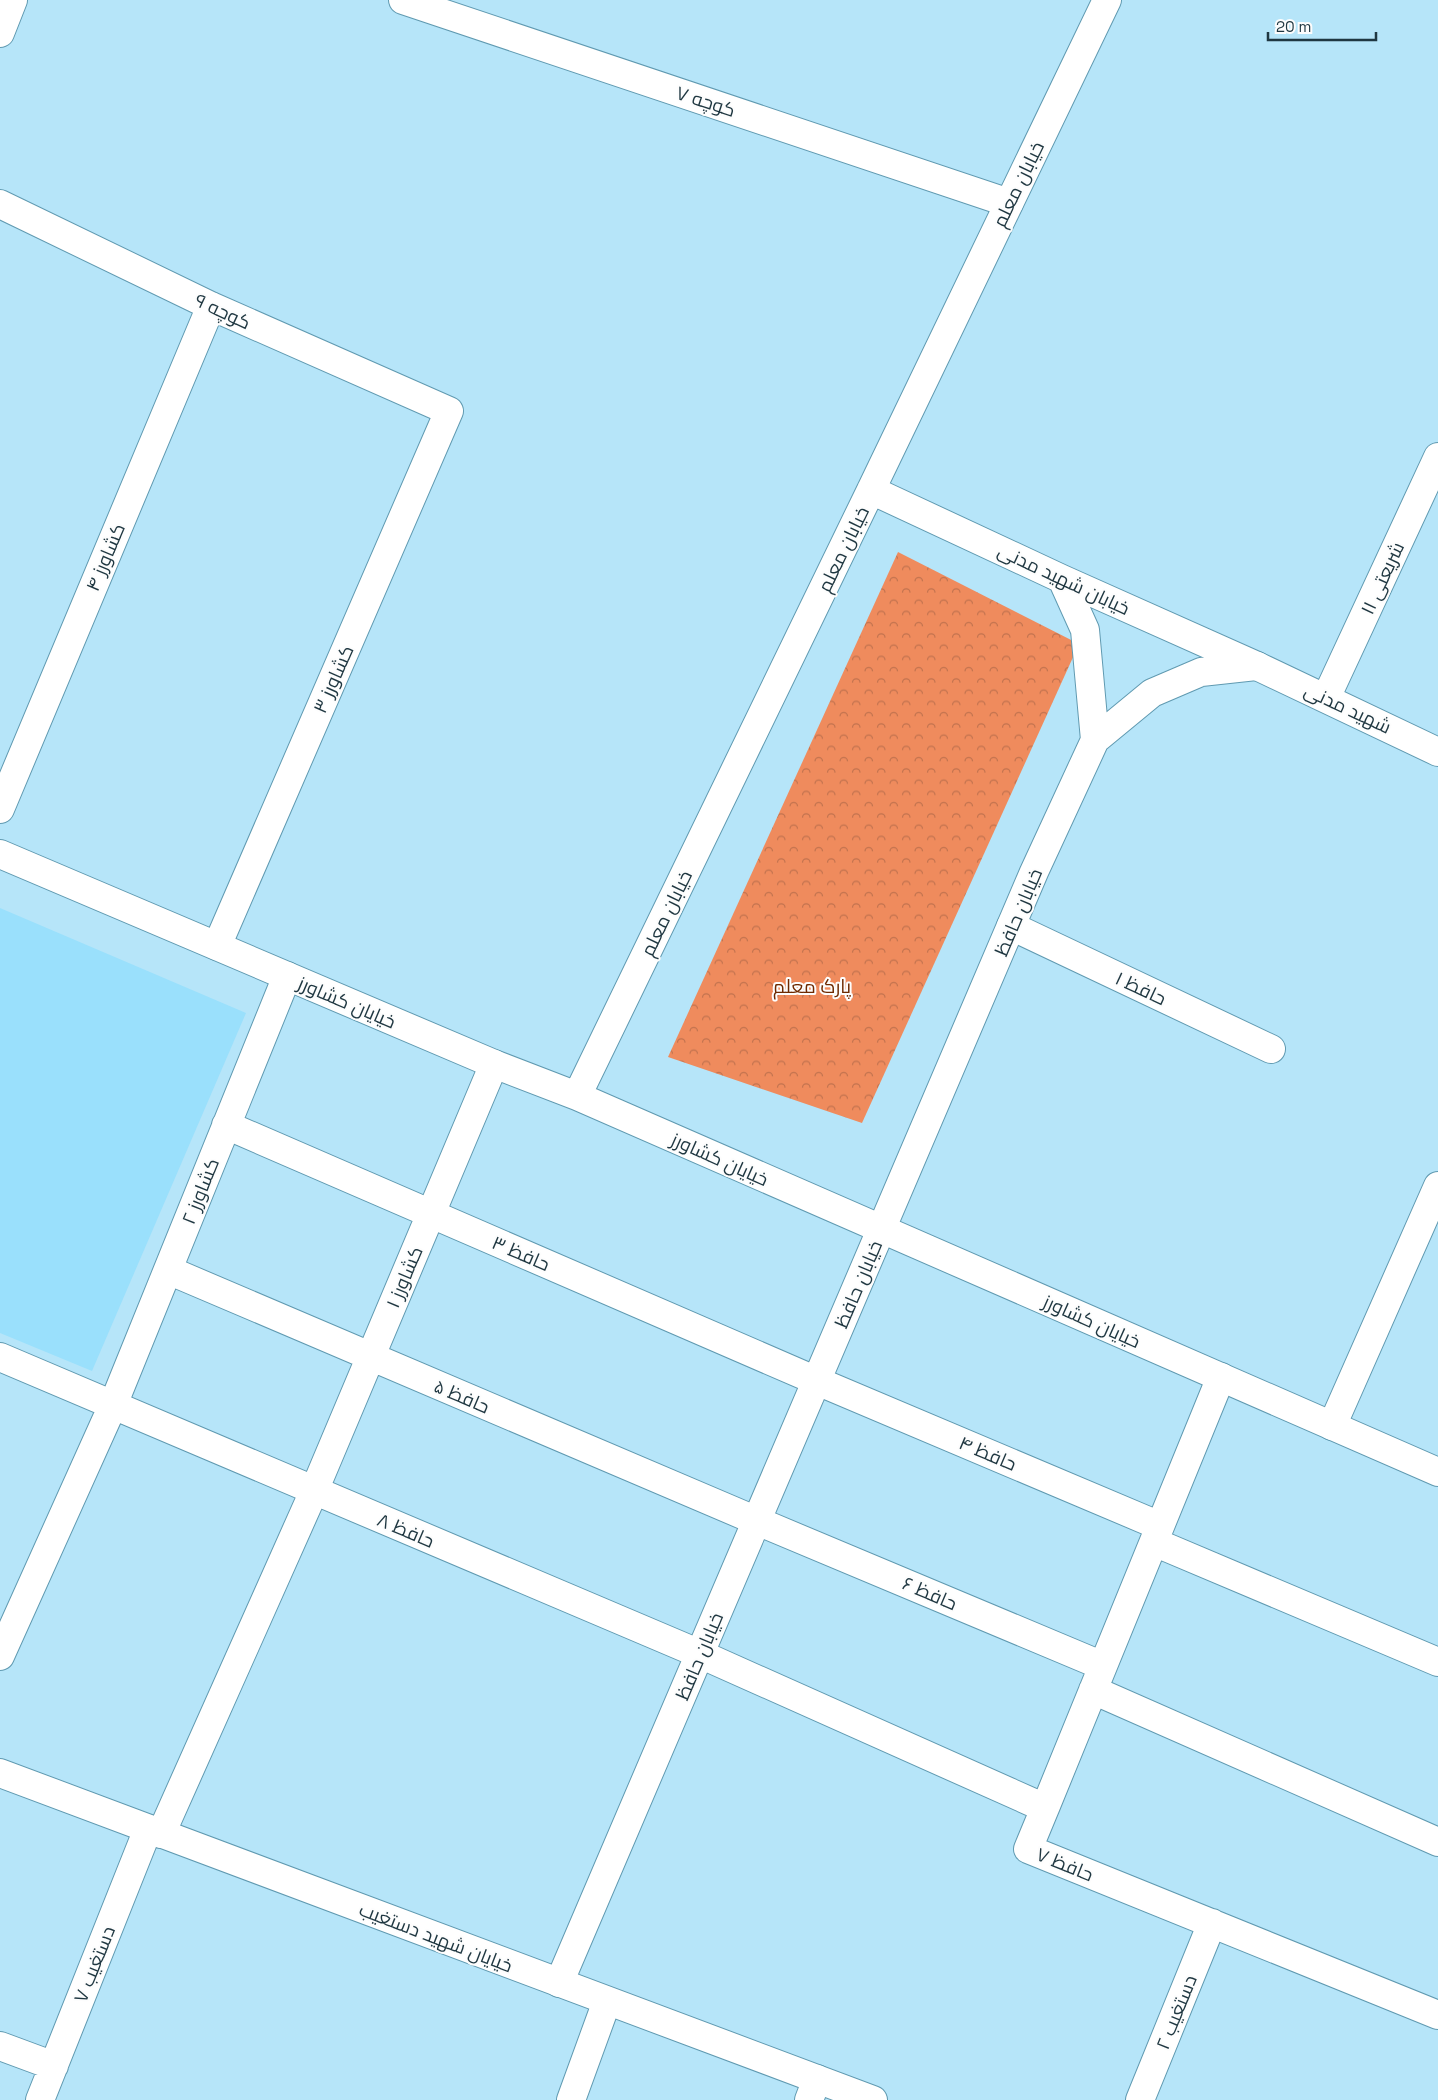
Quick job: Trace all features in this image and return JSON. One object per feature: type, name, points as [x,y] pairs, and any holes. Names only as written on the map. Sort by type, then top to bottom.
[{"type":"street","points":[[0,33],[14,0]]},
{"type":"street","name":"کوچه ۷","points":[[403,0],[1009,203]]},
{"type":"street","name":"خیابان معلم","points":[[577,1096],[872,490],[1106,0]]},
{"type":"street","name":"کوچه ۹","points":[[0,204],[211,306],[449,411]]},
{"type":"street","name":"کشاورز ۴","points":[[0,809],[211,306]]},
{"type":"street","name":"کشاورز ۳","points":[[217,946],[449,411]]},
{"type":"street","name":"شریعتی ۱۱","points":[[1326,698],[1438,457]]},
{"type":"street","name":"خیابان شهید مدنی","points":[[872,490],[1062,579],[1257,666]]},
{"type":"street","name":"خیابان حافظ","points":[[559,1983],[1011,926],[1095,740],[1085,630],[1062,579]]},
{"type":"street","points":[[1095,740],[1152,693],[1201,672],[1257,666]]},
{"type":"street","name":"شهید مدنی","points":[[1257,666],[1438,752]]},
{"type":"street","name":"خیایان کشاورز","points":[[0,854],[494,1064],[577,1096],[1438,1472]]},
{"type":"street","name":"حافظ ۱","points":[[1011,926],[1270,1049]]},
{"type":"street","name":"کشاورز ۲","points":[[0,1656],[113,1405],[287,976]]},
{"type":"street","name":"کشاورز ۱","points":[[314,1491],[494,1064]]},
{"type":"street","name":"حافظ ۳","points":[[226,1125],[816,1381]]},
{"type":"street","points":[[1332,1426],[1438,1186]]},
{"type":"street","name":"حافظ ۵","points":[[168,1270],[757,1521]]},
{"type":"street","name":"حافظ ۸","points":[[0,1357],[700,1654]]},
{"type":"street","points":[[700,1654],[1045,1808],[1221,1378]]},
{"type":"street","name":"حافظ ۴","points":[[816,1381],[1438,1662]]},
{"type":"street","name":"دستغیب ۷","points":[[40,2100],[154,1831],[314,1491]]},
{"type":"street","name":"حافظ ۶","points":[[757,1521],[1098,1678],[1438,1842]]},
{"type":"street","name":"خیایان شهید دستغیب","points":[[0,1773],[607,2001],[813,2090],[873,2100]]},
{"type":"street","name":"حافظ ۷","points":[[1045,1808],[1028,1849],[1438,2014]]},
{"type":"street","name":"دستغیب ۲","points":[[1140,2100],[1212,1923]]},
{"type":"street","points":[[571,2100],[607,2001]]},
{"type":"street","points":[[0,2046],[54,2066]]},
{"type":"shaded area","points":[[0,908],[246,1013],[92,1371],[0,1333]]},
{"type":"green space","name":"پارک معلم","points":[[898,552],[1079,644],[862,1123],[668,1057]]}]
